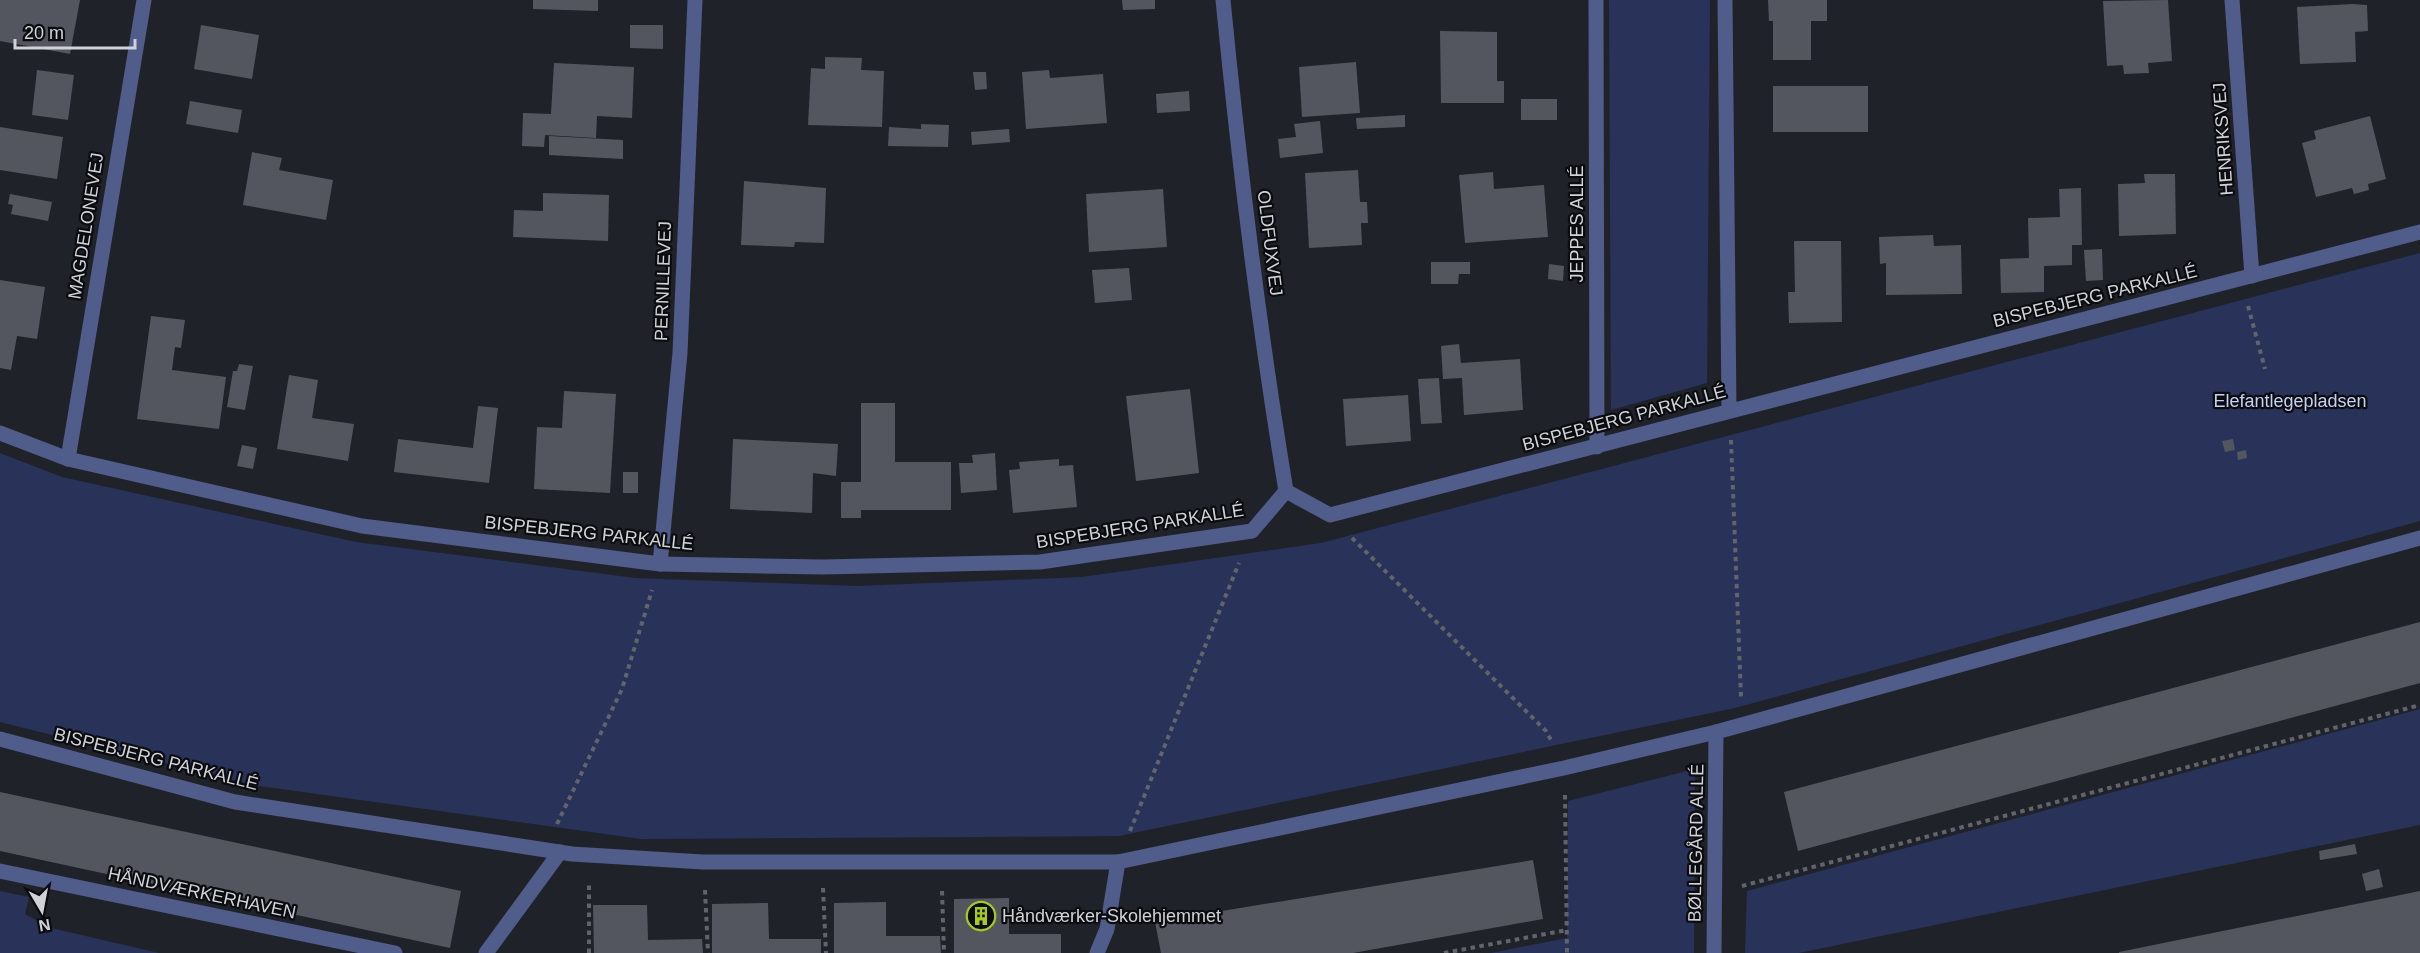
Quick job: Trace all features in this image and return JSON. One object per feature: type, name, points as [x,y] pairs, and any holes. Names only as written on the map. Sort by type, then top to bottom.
[{"type":"street","name":"MAGDELONEVEJ","points":[[68,459],[144,0]]},
{"type":"street","name":"PERNILLEVEJ","points":[[660,564],[680,353],[695,0]]},
{"type":"street","name":"OLDFUXVEJ","points":[[1223,0],[1234,110],[1268,383],[1286,490]]},
{"type":"street","name":"JEPPES ALLÉ","points":[[1596,0],[1597,447]]},
{"type":"street","points":[[1725,0],[1729,410]]},
{"type":"street","name":"HENRIKSVEJ","points":[[2232,0],[2246,277]]},
{"type":"street","name":"BISPEBJERG PARKALLÉ","points":[[1330,515],[2420,232]]},
{"type":"street","name":"BISPEBJERG PARKALLÉ","points":[[0,433],[68,459],[362,526],[660,564],[823,567],[1040,562],[1252,531],[1286,490]]},
{"type":"street","points":[[1286,490],[1330,515]]},
{"type":"street","name":"BISPEBJERG PARKALLÉ","points":[[0,739],[235,802],[589,856],[703,862],[822,864],[1118,862],[1564,768],[1742,726],[2420,538]]},
{"type":"street","name":"BØLLEGÅRD ALLÉ","points":[[1714,953],[1716,732]]},
{"type":"street","points":[[486,953],[560,852]]},
{"type":"street","points":[[1096,953],[1107,929],[1118,862]]},
{"type":"street","name":"HÅNDVÆRKERHAVEN","points":[[0,872],[396,953]]},
{"type":"path","points":[[2246,277],[2265,369]]},
{"type":"path","points":[[1729,410],[1742,726]]},
{"type":"path","points":[[1330,515],[1546,731],[1564,768],[1567,953]]},
{"type":"path","points":[[1118,862],[1252,531]]},
{"type":"path","points":[[542,849],[566,807],[622,689],[660,564]]},
{"type":"path","points":[[1715,893],[2420,705]]},
{"type":"path","points":[[589,856],[589,953]]},
{"type":"path","points":[[703,862],[708,953]]},
{"type":"path","points":[[942,863],[944,953]]},
{"type":"path","points":[[822,864],[826,953]]},
{"type":"path","points":[[1444,953],[1568,930]]},
{"type":"green space","points":[[1609,0],[1710,0],[1707,383],[1611,410]]},
{"type":"green space","name":"Elefantlegepladsen","points":[[2420,253],[2420,521],[1735,708],[1119,836],[641,839],[253,785],[0,722],[0,453],[62,477],[356,542],[635,578],[858,586],[1082,577],[1321,543]]},
{"type":"green space","points":[[2420,709],[2420,825],[1799,953],[1745,953],[1747,891]]},
{"type":"green space","points":[[1695,769],[1694,953],[1491,953],[1567,938],[1568,801]]},
{"type":"green space","points":[[0,891],[29,897],[25,914],[51,928],[159,953],[0,953]]},
{"type":"building","points":[[0,0],[80,0],[70,54],[0,41]]},
{"type":"building","points":[[533,0],[598,0],[598,11],[533,9]]},
{"type":"building","points":[[1122,0],[1155,0],[1155,9],[1123,10]]},
{"type":"building","points":[[1768,0],[1827,0],[1827,21],[1811,21],[1811,60],[1773,60],[1773,21],[1769,21]]},
{"type":"building","points":[[2168,0],[2172,61],[2148,63],[2149,73],[2124,74],[2123,65],[2107,66],[2103,1]]},
{"type":"building","points":[[2367,5],[2368,31],[2355,32],[2356,62],[2300,64],[2297,7]]},
{"type":"building","points":[[201,25],[259,35],[252,79],[194,69]]},
{"type":"building","points":[[630,25],[663,25],[663,49],[630,48]]},
{"type":"building","points":[[1440,31],[1497,32],[1497,81],[1504,81],[1504,103],[1441,103]]},
{"type":"building","points":[[825,57],[862,58],[861,70],[884,71],[882,127],[808,125],[811,68],[825,69]]},
{"type":"building","points":[[1356,62],[1360,113],[1302,117],[1299,67]]},
{"type":"building","points":[[554,63],[634,67],[632,118],[597,116],[596,138],[545,135],[544,147],[522,146],[523,113],[551,114]]},
{"type":"building","points":[[37,70],[74,75],[68,120],[32,115]]},
{"type":"building","points":[[1049,70],[1050,78],[1103,74],[1107,123],[1026,129],[1022,72]]},
{"type":"building","points":[[973,72],[986,72],[987,89],[975,90]]},
{"type":"building","points":[[1773,86],[1868,86],[1868,132],[1773,132]]},
{"type":"building","points":[[1189,91],[1190,111],[1157,113],[1156,94]]},
{"type":"building","points":[[1521,99],[1557,99],[1557,120],[1521,120]]},
{"type":"building","points":[[190,101],[242,110],[238,133],[186,124]]},
{"type":"building","points":[[1405,115],[1405,127],[1357,129],[1356,118]]},
{"type":"building","points":[[2370,116],[2386,179],[2368,184],[2369,190],[2354,194],[2352,188],[2316,197],[2302,143],[2316,139],[2314,131]]},
{"type":"building","points":[[1320,121],[1323,153],[1280,158],[1278,139],[1296,137],[1294,124]]},
{"type":"building","points":[[921,124],[949,125],[948,147],[888,146],[889,127],[921,129]]},
{"type":"building","points":[[0,127],[63,137],[57,179],[0,170]]},
{"type":"building","points":[[1009,129],[1010,142],[972,145],[971,132]]},
{"type":"building","points":[[549,136],[623,140],[623,159],[549,155]]},
{"type":"building","points":[[252,152],[282,158],[279,170],[333,180],[326,220],[243,205]]},
{"type":"building","points":[[1358,170],[1360,202],[1367,202],[1368,223],[1361,223],[1362,245],[1309,248],[1305,173]]},
{"type":"building","points":[[1493,172],[1494,189],[1544,185],[1548,237],[1465,243],[1459,175]]},
{"type":"building","points":[[2144,174],[2175,174],[2176,234],[2119,236],[2118,184],[2145,183]]},
{"type":"building","points":[[744,181],[826,188],[824,243],[795,242],[794,247],[741,245]]},
{"type":"building","points":[[2081,188],[2082,245],[2072,245],[2072,265],[2044,266],[2044,292],[2001,293],[2000,259],[2029,258],[2028,218],[2060,217],[2059,189]]},
{"type":"building","points":[[1163,189],[1167,247],[1089,252],[1086,194]]},
{"type":"building","points":[[543,193],[609,195],[608,241],[513,237],[514,210],[543,211]]},
{"type":"building","points":[[10,194],[52,202],[48,221],[11,214],[13,205],[8,204]]},
{"type":"building","points":[[1933,235],[1934,246],[1961,245],[1962,294],[1886,295],[1886,263],[1880,264],[1879,237]]},
{"type":"building","points":[[1794,241],[1841,241],[1842,322],[1789,323],[1788,292],[1795,292]]},
{"type":"building","points":[[2102,249],[2103,280],[2086,281],[2084,250]]},
{"type":"building","points":[[1431,262],[1470,262],[1470,274],[1459,274],[1458,284],[1431,284]]},
{"type":"building","points":[[1549,264],[1564,266],[1563,281],[1548,279]]},
{"type":"building","points":[[1129,268],[1132,300],[1095,303],[1092,270]]},
{"type":"building","points":[[0,280],[45,287],[37,339],[17,336],[11,370],[0,368]]},
{"type":"building","points":[[151,316],[185,320],[181,348],[175,347],[172,370],[226,377],[219,429],[137,419]]},
{"type":"building","points":[[1459,344],[1461,363],[1520,359],[1523,410],[1464,415],[1462,378],[1443,379],[1441,346]]},
{"type":"building","points":[[239,364],[253,366],[245,410],[227,407],[233,371],[237,371]]},
{"type":"building","points":[[289,375],[318,380],[312,418],[354,424],[348,461],[277,449]]},
{"type":"building","points":[[1439,378],[1442,423],[1421,424],[1418,379]]},
{"type":"building","points":[[1190,389],[1199,473],[1136,481],[1126,396]]},
{"type":"building","points":[[564,391],[616,394],[610,493],[534,489],[537,427],[562,428]]},
{"type":"building","points":[[1408,395],[1411,441],[1346,446],[1343,399]]},
{"type":"building","points":[[861,403],[895,403],[895,462],[951,462],[951,510],[861,510],[861,518],[841,518],[841,482],[861,482]]},
{"type":"building","points":[[478,406],[498,408],[489,483],[394,472],[398,439],[473,448]]},
{"type":"building","points":[[733,439],[838,444],[836,476],[813,473],[812,513],[730,509]]},
{"type":"building","points":[[2233,439],[2235,450],[2225,452],[2222,441]]},
{"type":"building","points":[[242,445],[257,448],[253,469],[237,466]]},
{"type":"building","points":[[2246,450],[2247,458],[2238,460],[2237,452]]},
{"type":"building","points":[[995,453],[997,490],[961,493],[959,463],[973,463],[972,455]]},
{"type":"building","points":[[1059,459],[1059,466],[1073,465],[1077,507],[1013,513],[1009,470],[1020,469],[1019,462]]},
{"type":"building","points":[[623,472],[638,472],[638,493],[623,493]]},
{"type":"building","points":[[2420,622],[2420,683],[1798,851],[1784,792]]},
{"type":"building","points":[[0,792],[461,891],[450,948],[0,851]]},
{"type":"building","points":[[2355,844],[2357,854],[2320,860],[2319,851]]},
{"type":"building","points":[[1533,860],[1543,919],[1353,953],[1161,953],[1155,922]]},
{"type":"building","points":[[2379,869],[2383,887],[2366,891],[2362,874]]},
{"type":"building","points":[[2420,891],[2420,953],[2119,953],[2119,952]]},
{"type":"building","name":"Håndværker-Skolehjemmet","points":[[1009,898],[1009,934],[1061,934],[1061,953],[954,953],[954,899]]},
{"type":"building","points":[[886,902],[886,936],[940,936],[941,953],[834,953],[834,903]]},
{"type":"building","points":[[768,903],[769,939],[821,939],[821,953],[712,953],[712,904]]},
{"type":"building","points":[[593,905],[647,905],[648,940],[702,939],[703,953],[594,953]]},
{"type":"place","name":"Håndværker-Skolehjemmet","points":[[981,916]]}]
